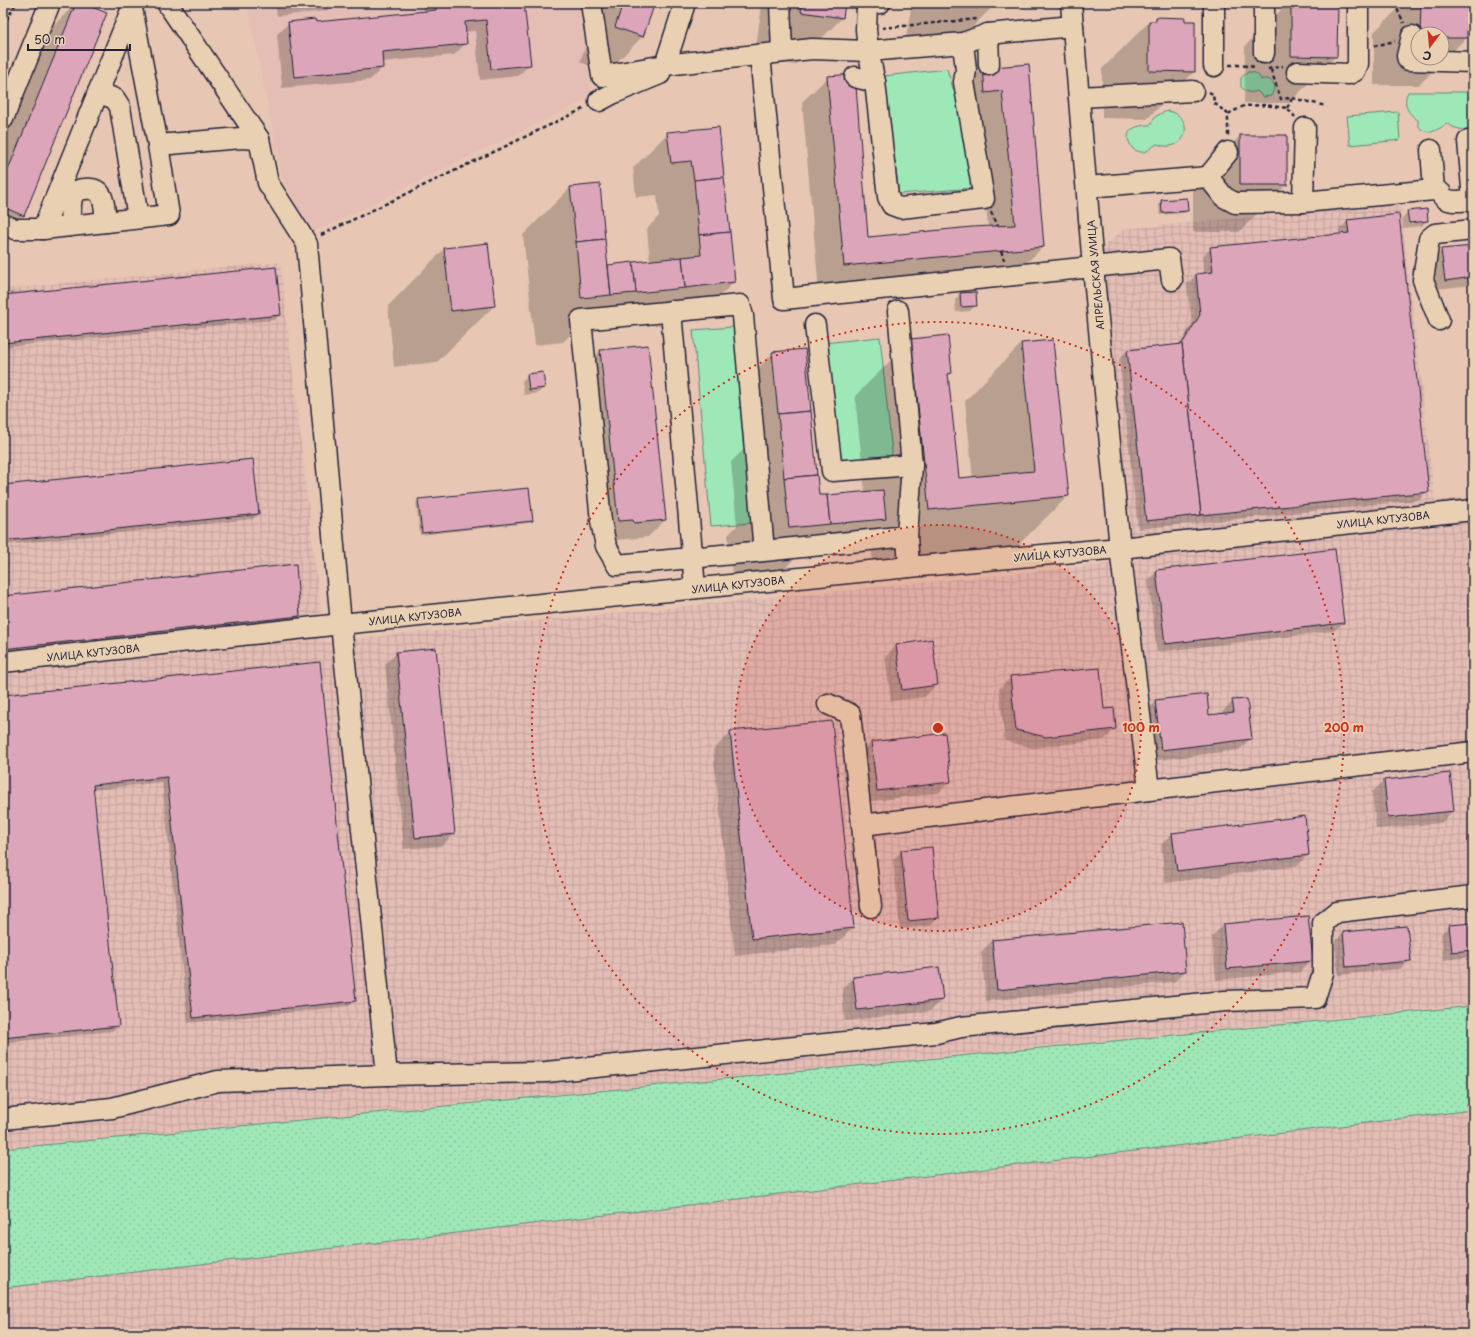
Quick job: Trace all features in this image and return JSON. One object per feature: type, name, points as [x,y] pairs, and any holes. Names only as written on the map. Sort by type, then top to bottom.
[{"type":"street","points":[[3,119],[50,3]]},
{"type":"street","points":[[166,3],[259,139],[268,183],[307,244],[341,624],[387,1075]]},
{"type":"street","points":[[591,3],[602,76],[686,63],[812,49],[868,51],[963,43],[983,27],[1072,26]]},
{"type":"street","points":[[665,66],[685,3]]},
{"type":"street","points":[[780,3],[782,52]]},
{"type":"street","points":[[880,3],[867,4],[866,29],[868,51],[875,82],[888,197],[892,205],[900,208],[984,199],[964,82],[966,70],[963,43]]},
{"type":"street","name":"АПРЕЛЬСКАЯ УЛИЦА","points":[[1071,3],[1093,267],[1120,548],[1149,790]]},
{"type":"street","points":[[1214,3],[1214,66]]},
{"type":"street","points":[[1264,3],[1264,65]]},
{"type":"street","points":[[1297,72],[1349,74],[1355,71],[1358,64],[1358,3]]},
{"type":"street","points":[[43,229],[98,92],[125,6]]},
{"type":"street","points":[[3,224],[15,228],[43,229],[170,214],[158,145],[125,6]]},
{"type":"street","points":[[983,27],[989,65]]},
{"type":"street","points":[[1410,44],[1407,56],[1408,60],[1410,60]]},
{"type":"street","points":[[760,55],[784,299],[1169,259],[1172,280]]},
{"type":"street","points":[[1450,61],[1473,62]]},
{"type":"street","points":[[599,101],[612,94],[686,63]]},
{"type":"street","points":[[856,77],[875,82]]},
{"type":"street","points":[[1079,97],[1199,91]]},
{"type":"street","points":[[98,92],[115,99],[120,107],[138,218]]},
{"type":"street","points":[[1303,202],[1305,128]]},
{"type":"street","points":[[158,145],[241,138],[259,139]]},
{"type":"street","points":[[1208,177],[1224,197],[1235,203],[1303,202],[1434,190],[1441,193],[1442,197],[1446,200],[1473,200],[1468,141]]},
{"type":"street","points":[[1431,150],[1434,190]]},
{"type":"street","points":[[1087,187],[1208,177],[1228,152]]},
{"type":"street","points":[[70,226],[72,198],[76,192],[82,189],[92,188],[98,191],[103,199],[106,222]]},
{"type":"street","points":[[1438,320],[1423,280],[1429,239],[1435,234],[1473,230]]},
{"type":"street","points":[[764,551],[743,316],[740,305],[581,320],[601,521],[606,546],[617,565],[764,551],[907,536]]},
{"type":"street","points":[[671,311],[695,588]]},
{"type":"street","points":[[898,311],[912,465],[907,536],[909,567]]},
{"type":"street","points":[[815,324],[832,471],[912,465]]},
{"type":"street","name":"УЛИЦА КУТУЗОВА","points":[[3,662],[341,624],[909,567],[1120,548],[1473,510]]},
{"type":"street","points":[[828,704],[850,714],[871,907]]},
{"type":"street","points":[[862,825],[1473,752]]},
{"type":"street","points":[[3,1118],[112,1108],[218,1081],[387,1075],[546,1072],[936,1033],[962,1027],[1217,1002],[1315,998],[1323,973],[1323,923],[1337,912],[1473,896]]},
{"type":"path","points":[[3,26],[16,3]]},
{"type":"path","points":[[1394,3],[1410,32]]},
{"type":"path","points":[[866,29],[983,27]]},
{"type":"path","points":[[1358,50],[1410,37]]},
{"type":"path","points":[[1214,66],[1287,64],[1264,65]]},
{"type":"path","points":[[1264,65],[1282,99],[1292,98],[1326,106]]},
{"type":"path","points":[[1199,91],[1213,94],[1214,103],[1228,114]]},
{"type":"path","points":[[1287,108],[1292,98]]},
{"type":"path","points":[[307,244],[321,235],[599,101]]},
{"type":"path","points":[[1228,114],[1244,106],[1264,105],[1287,108],[1305,128]]},
{"type":"path","points":[[1228,114],[1228,152]]},
{"type":"shaded area","points":[[247,3],[579,3],[592,97],[312,233],[283,181]]},
{"type":"shaded area","points":[[1400,203],[1435,501],[1473,497],[1473,1004],[3,1148],[3,289],[280,262],[324,642],[1130,562],[1101,249],[1124,229]]},
{"type":"shaded area","points":[[1473,1110],[1473,1334],[3,1334],[3,1288]]},
{"type":"green space","points":[[947,69],[966,130],[974,188],[899,194],[884,76]]},
{"type":"green space","points":[[1248,72],[1256,73],[1261,80],[1268,79],[1272,82],[1275,88],[1271,96],[1263,97],[1257,91],[1248,92],[1241,87],[1241,78]]},
{"type":"green space","points":[[1408,92],[1473,92],[1473,129],[1459,129],[1446,123],[1441,128],[1431,132],[1423,130],[1418,125],[1418,120],[1411,115],[1407,108],[1406,96]]},
{"type":"green space","points":[[1167,111],[1175,113],[1184,123],[1184,135],[1181,141],[1168,146],[1157,144],[1143,152],[1133,149],[1128,138],[1131,130],[1139,126],[1150,125],[1156,116]]},
{"type":"green space","points":[[1398,112],[1400,140],[1350,145],[1347,116]]},
{"type":"green space","points":[[734,327],[752,523],[711,526],[693,330]]},
{"type":"green space","points":[[880,337],[892,453],[889,460],[848,465],[836,456],[824,343]]},
{"type":"green space","points":[[1473,1006],[1473,1110],[3,1288],[3,1149]]},
{"type":"building","points":[[76,3],[82,3],[107,13],[24,216],[3,207],[3,182]]},
{"type":"building","points":[[435,3],[524,3],[531,65],[491,69],[486,20],[465,22],[467,44],[382,52],[383,68],[294,77],[288,22],[315,19],[316,22],[436,10]]},
{"type":"building","points":[[623,3],[655,3],[643,37],[615,27]]},
{"type":"building","points":[[802,3],[845,3],[843,18],[801,12]]},
{"type":"building","points":[[1291,3],[1338,3],[1337,57],[1291,56]]},
{"type":"building","points":[[1421,3],[1468,3],[1467,38],[1450,38],[1450,26],[1420,26]]},
{"type":"building","points":[[1156,17],[1185,18],[1185,21],[1195,21],[1195,72],[1149,71],[1149,21],[1156,21]]},
{"type":"building","points":[[1029,64],[1044,247],[844,266],[827,76],[855,74],[868,237],[972,227],[1015,225],[1002,91],[985,93],[983,66],[994,67]]},
{"type":"building","points":[[719,127],[724,177],[694,180],[691,161],[671,163],[667,132]]},
{"type":"building","points":[[1240,135],[1287,135],[1287,185],[1240,185]]},
{"type":"building","points":[[724,177],[730,232],[699,235],[694,180]]},
{"type":"building","points":[[600,184],[605,239],[576,242],[570,187]]},
{"type":"building","points":[[1187,198],[1188,211],[1162,213],[1161,200]]},
{"type":"building","points":[[1427,209],[1428,221],[1409,223],[1407,211]]},
{"type":"building","points":[[1399,214],[1429,492],[1201,515],[1182,344],[1200,315],[1196,274],[1213,272],[1210,247],[1349,233],[1347,220]]},
{"type":"building","points":[[730,232],[735,282],[685,288],[682,257],[701,255],[699,235]]},
{"type":"building","points":[[605,239],[611,295],[581,298],[576,242]]},
{"type":"building","points":[[488,243],[495,306],[451,311],[444,248]]},
{"type":"building","points":[[1473,246],[1473,277],[1445,281],[1441,249]]},
{"type":"building","points":[[682,257],[685,288],[636,293],[633,262]]},
{"type":"building","points":[[633,262],[636,293],[611,295],[608,265]]},
{"type":"building","points":[[276,267],[281,315],[3,343],[3,295]]},
{"type":"building","points":[[976,292],[977,306],[961,307],[960,293]]},
{"type":"building","points":[[948,335],[952,373],[948,374],[959,478],[1034,471],[1021,343],[1053,340],[1069,496],[929,510],[911,339]]},
{"type":"building","points":[[1182,344],[1201,515],[1146,521],[1127,350]]},
{"type":"building","points":[[648,345],[666,520],[634,523],[633,520],[618,521],[600,350]]},
{"type":"building","points":[[805,349],[811,411],[778,414],[772,352]]},
{"type":"building","points":[[543,372],[545,388],[529,390],[527,374]]},
{"type":"building","points":[[811,411],[817,475],[784,478],[778,414]]},
{"type":"building","points":[[253,459],[259,514],[3,541],[3,485]]},
{"type":"building","points":[[817,475],[819,495],[827,495],[830,524],[789,528],[784,478]]},
{"type":"building","points":[[529,488],[533,521],[422,533],[418,499]]},
{"type":"building","points":[[883,490],[886,519],[830,524],[827,495]]},
{"type":"building","points":[[1335,549],[1344,623],[1165,644],[1156,570]]},
{"type":"building","points":[[296,564],[300,616],[3,649],[3,596]]},
{"type":"building","points":[[932,639],[938,685],[902,690],[896,645]]},
{"type":"building","points":[[436,648],[455,834],[415,838],[396,652]]},
{"type":"building","points":[[320,662],[356,1001],[193,1018],[167,777],[93,785],[119,1026],[3,1038],[3,695]]},
{"type":"building","points":[[1100,668],[1104,709],[1114,708],[1116,729],[1046,737],[1016,730],[1010,676]]},
{"type":"building","points":[[1207,694],[1209,715],[1234,712],[1232,700],[1247,699],[1252,739],[1161,750],[1155,700]]},
{"type":"building","points":[[832,721],[854,928],[752,939],[730,731]]},
{"type":"building","points":[[945,733],[951,782],[877,791],[871,742]]},
{"type":"building","points":[[1450,773],[1454,811],[1388,818],[1384,780]]},
{"type":"building","points":[[1305,816],[1309,855],[1177,871],[1172,833]]},
{"type":"building","points":[[932,847],[939,918],[908,921],[901,850]]},
{"type":"building","points":[[1308,916],[1313,961],[1227,969],[1223,924]]},
{"type":"building","points":[[1182,922],[1186,971],[997,990],[992,940]]},
{"type":"building","points":[[1473,923],[1473,950],[1452,952],[1449,925]]},
{"type":"building","points":[[1407,926],[1411,961],[1346,967],[1343,932]]},
{"type":"building","points":[[939,967],[943,1000],[857,1010],[853,977]]}]
